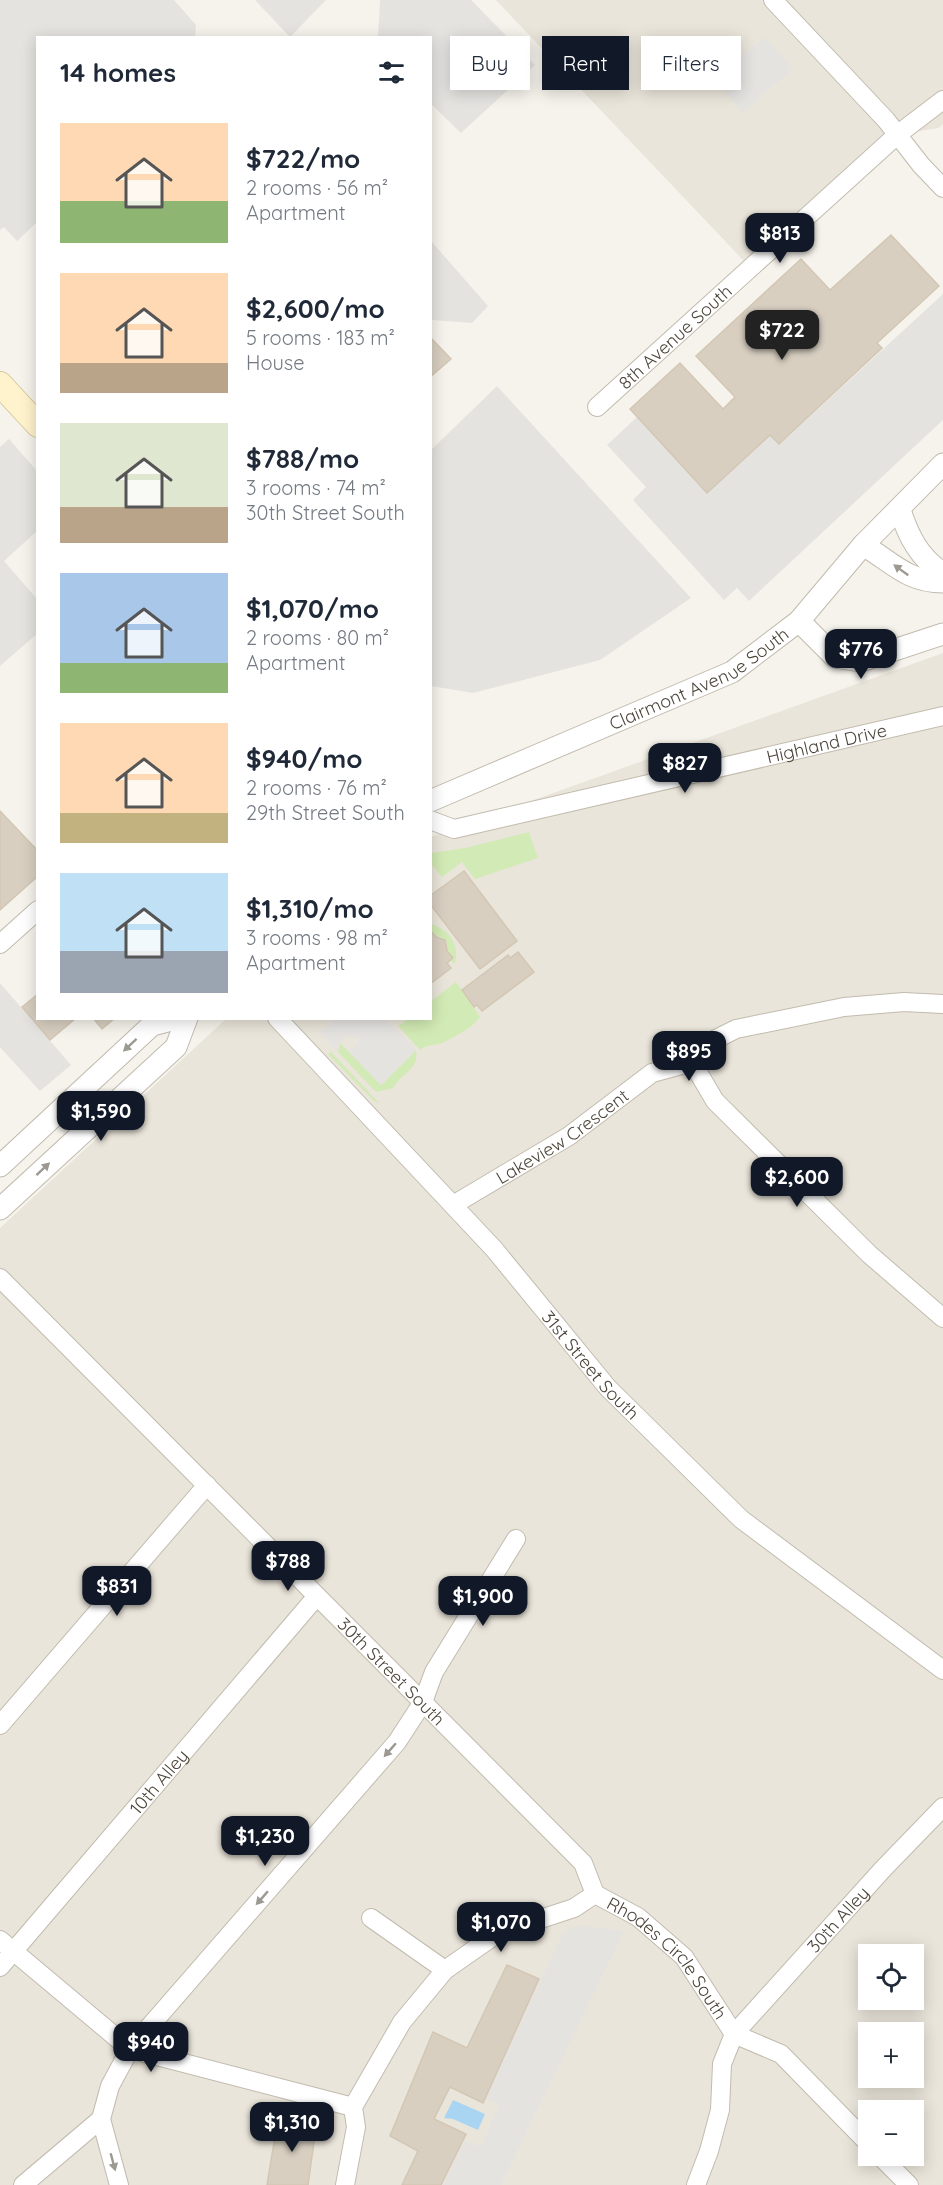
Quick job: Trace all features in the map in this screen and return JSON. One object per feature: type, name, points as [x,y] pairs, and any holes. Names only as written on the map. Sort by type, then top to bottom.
[{"type":"main road","points":[[2,390],[36,423]]},
{"type":"street","points":[[773,0],[943,188]]},
{"type":"street","name":"8th Avenue South","points":[[597,407],[897,135],[943,100]]},
{"type":"street","name":"Clairmont Avenue South","points":[[432,800],[732,672],[799,621],[863,545],[943,464]]},
{"type":"street","points":[[900,510],[910,540],[934,568],[943,573]]},
{"type":"street","points":[[863,545],[909,576],[929,582],[943,582]]},
{"type":"street","points":[[799,621],[835,657],[861,661],[943,634]]},
{"type":"street","name":"Highland Drive","points":[[432,821],[454,829],[943,716]]},
{"type":"street","points":[[0,944],[36,912]]},
{"type":"street","points":[[943,1004],[904,1002],[844,1007],[736,1029],[710,1042],[692,1062],[715,1101],[869,1254],[943,1318]]},
{"type":"street","points":[[0,1166],[152,1025],[171,1020]]},
{"type":"street","points":[[0,1209],[176,1047],[186,1020]]},
{"type":"street","name":"31st Street South","points":[[279,1020],[494,1249],[608,1388],[741,1519],[943,1670]]},
{"type":"street","name":"Lakeview Crescent","points":[[453,1205],[569,1136],[652,1073],[692,1062]]},
{"type":"street","name":"30th Street South","points":[[0,1278],[583,1863],[595,1894]]},
{"type":"street","points":[[0,1725],[207,1485]]},
{"type":"street","points":[[119,2185],[101,2119],[110,2086],[130,2049],[397,1742],[423,1702],[434,1672],[516,1539]]},
{"type":"street","name":"10th Alley","points":[[0,1967],[7,1946],[317,1596]]},
{"type":"street","name":"30th Alley","points":[[734,2034],[883,1869],[943,1807]]},
{"type":"street","name":"Rhodes Circle South","points":[[353,2107],[402,2022],[445,1970],[498,1933],[574,1908],[595,1894],[638,1917],[684,1957],[734,2034],[722,2064],[720,2110],[709,2151],[696,2185]]},
{"type":"street","points":[[371,1917],[445,1970]]},
{"type":"street","points":[[7,1946],[130,2049],[353,2107],[356,2127],[345,2185]]},
{"type":"street","points":[[734,2034],[781,2054],[858,2133]]},
{"type":"street","points":[[23,2185],[101,2119]]},
{"type":"street","points":[[890,2166],[909,2185]]},
{"type":"shaded area","points":[[0,0],[174,0],[196,25],[195,36],[36,36],[36,223],[17,241],[4,227],[0,230]]},
{"type":"shaded area","points":[[255,0],[326,0],[291,36]]},
{"type":"shaded area","points":[[380,0],[471,0],[506,36],[450,36],[450,90],[508,90],[461,133],[432,105],[432,36],[378,36]]},
{"type":"shaded area","points":[[496,0],[943,0],[943,124],[939,128],[880,137],[745,262],[582,90],[629,90],[629,36],[542,36],[542,48]]},
{"type":"shaded area","points":[[765,37],[793,69],[742,113],[724,90],[741,90],[741,57]]},
{"type":"shaded area","points":[[530,60],[535,65],[530,70]]},
{"type":"shaded area","points":[[432,242],[488,306],[472,323],[432,320]]},
{"type":"shaded area","points":[[943,294],[943,420],[749,601],[737,588],[724,600],[633,500],[646,487],[607,445],[637,417],[707,492],[770,435],[780,444]]},
{"type":"shaded area","points":[[497,386],[691,598],[600,660],[473,693],[432,686],[432,449]]},
{"type":"shaded area","points":[[9,439],[36,470],[36,532],[4,561],[36,598],[36,635],[0,666],[0,447]]},
{"type":"shaded area","points":[[943,653],[943,2185],[0,2185],[0,1228],[225,1020],[432,1020],[432,837]]},
{"type":"shaded area","points":[[0,983],[71,1065],[40,1091],[0,1047]]},
{"type":"shaded area","points":[[333,1020],[387,1020],[416,1050],[381,1085],[349,1052],[358,1044],[357,1038],[346,1037],[338,1044],[338,1052],[319,1031],[327,1028]]},
{"type":"shaded area","points":[[581,1926],[624,1931],[501,2185],[443,2185],[464,2141],[481,2147],[499,2105],[485,2099],[564,1931]]},
{"type":"green space","points":[[529,832],[538,858],[475,879],[462,862],[442,877],[432,865],[432,853],[465,848]]},
{"type":"green space","points":[[432,924],[443,930],[452,939],[456,950],[455,964],[450,960],[452,958],[447,951],[447,943],[442,937],[436,937],[432,931]]},
{"type":"green space","points":[[456,982],[480,1017],[458,1035],[420,1050],[398,1026],[407,1020],[432,1020],[432,1000]]},
{"type":"green space","points":[[340,1043],[381,1085],[416,1050],[415,1062],[393,1088],[376,1092],[338,1052]]},
{"type":"green space","points":[[331,1052],[379,1103],[374,1101],[328,1054]]},
{"type":"water","points":[[453,2100],[485,2114],[478,2130],[453,2119],[444,2118]]},
{"type":"building","points":[[891,235],[939,286],[877,343],[882,348],[779,444],[770,435],[707,493],[630,409],[680,363],[723,409],[735,397],[696,356],[801,259],[830,290]]},
{"type":"building","points":[[432,339],[451,359],[432,375]]},
{"type":"building","points":[[0,811],[36,849],[36,878],[0,910]]},
{"type":"building","points":[[464,871],[517,941],[480,969],[432,907],[432,895]]},
{"type":"building","points":[[432,932],[436,937],[445,940],[447,951],[453,958],[447,963],[451,968],[432,982]]},
{"type":"building","points":[[518,952],[534,972],[482,1011],[477,1005],[474,1007],[462,990],[508,955],[510,958]]},
{"type":"building","points":[[36,996],[36,1020],[74,1020],[50,1040],[22,1007]]},
{"type":"building","points":[[95,1020],[113,1020],[102,1029]]},
{"type":"building","points":[[507,1965],[539,1979],[483,2103],[450,2087],[434,2119],[466,2134],[441,2185],[402,2185],[418,2151],[390,2136],[433,2032],[467,2048]]},
{"type":"building","points":[[278,2118],[304,2125],[305,2119],[317,2121],[308,2185],[267,2185]]}]
